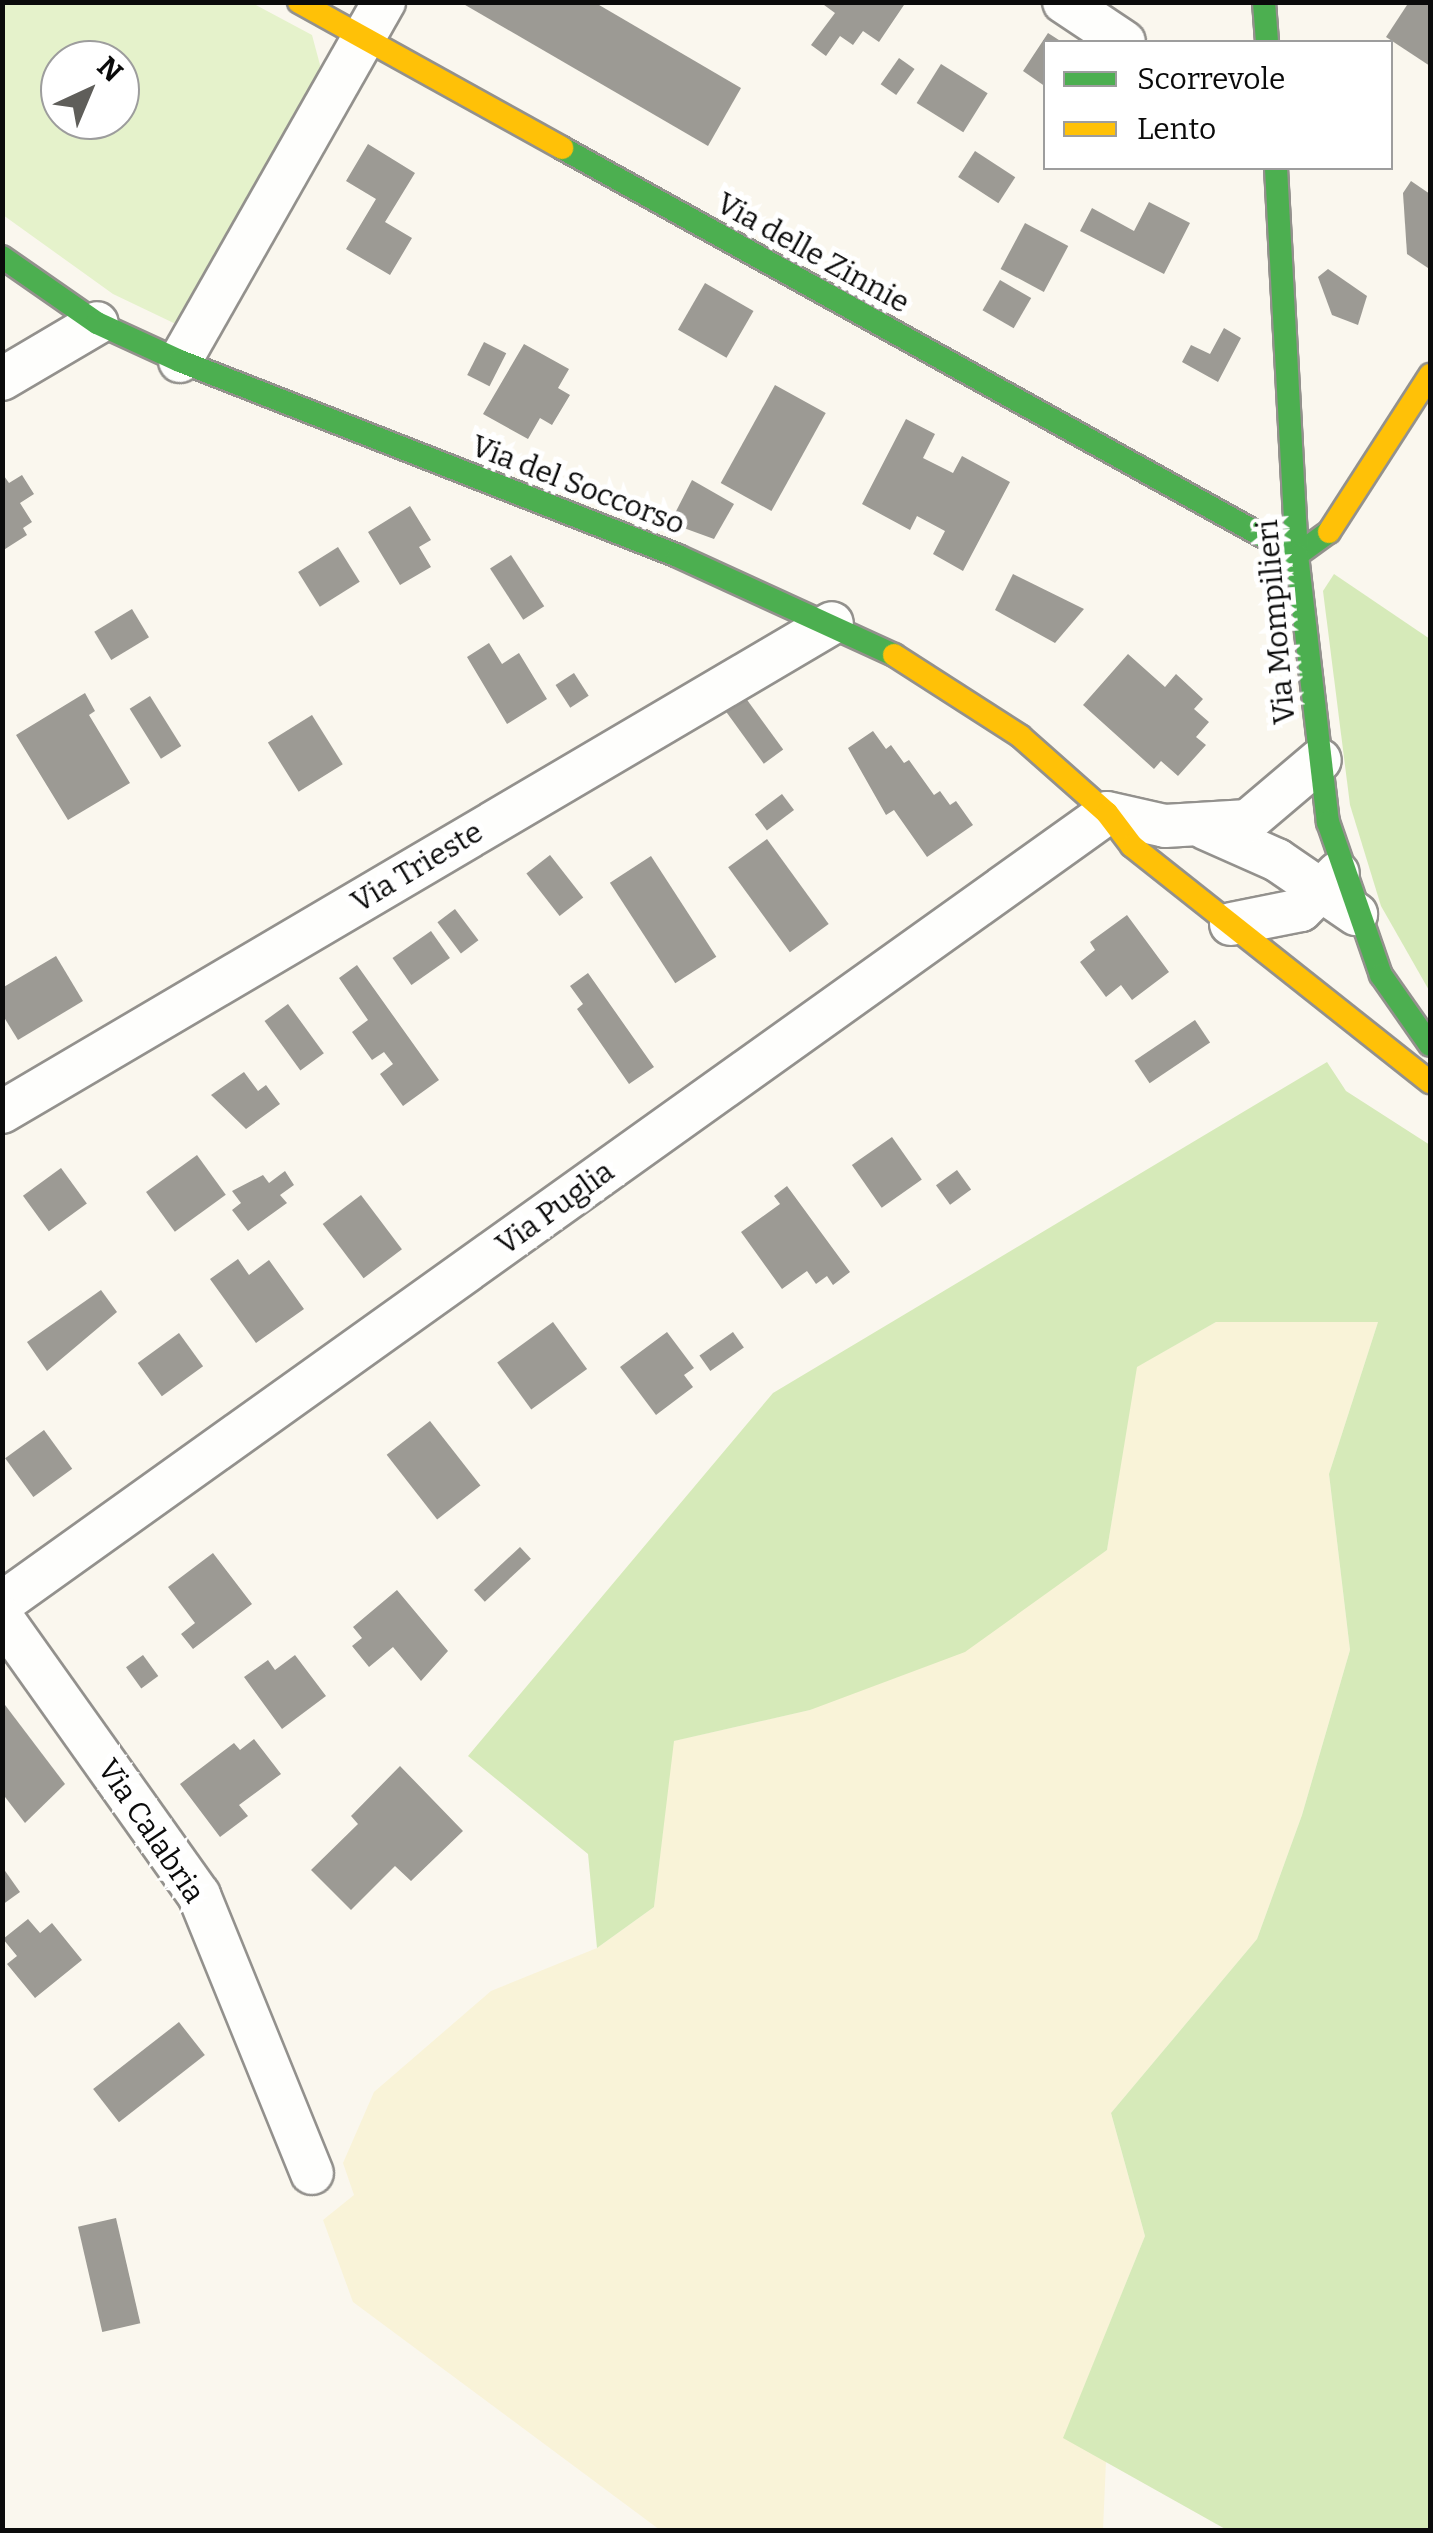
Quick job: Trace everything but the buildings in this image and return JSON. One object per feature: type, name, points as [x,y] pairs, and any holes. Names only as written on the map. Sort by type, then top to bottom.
[{"type":"street","name":"Via delle Zinnie","points":[[300,2],[374,20],[1297,556]]},
{"type":"street","points":[[1064,2],[1121,40]]},
{"type":"street","points":[[1264,2],[1267,40]]},
{"type":"street","points":[[180,362],[374,20]]},
{"type":"street","name":"Via Mompilieri","points":[[1276,170],[1297,556],[1320,760],[1340,891],[1382,976],[1430,1046]]},
{"type":"street","name":"Via del Soccorso","points":[[2,257],[97,323],[180,362],[832,623],[933,676],[1020,736],[1108,813],[1132,846],[1430,1082]]},
{"type":"street","points":[[2,379],[97,323]]},
{"type":"street","points":[[1297,556],[1329,532],[1430,375]]},
{"type":"street","name":"Via Trieste","points":[[2,1112],[832,623]]},
{"type":"street","points":[[1205,828],[1248,821],[1320,760]]},
{"type":"street","points":[[1108,813],[1205,828],[1340,891]]},
{"type":"street","name":"Via Puglia","points":[[2,1603],[1108,813]]},
{"type":"street","points":[[1231,924],[1273,920],[1340,891]]},
{"type":"street","name":"Via Calabria","points":[[2,1618],[199,1895],[312,2173]]},
{"type":"shaded area","points":[[1216,1322],[1378,1322],[1329,1474],[1350,1650],[1302,1815],[1257,1939],[1111,2113],[1145,2236],[1064,2437],[1106,2461],[1103,2530],[660,2530],[353,2302],[323,2220],[354,2195],[343,2163],[374,2092],[491,1991],[597,1948],[654,1907],[673,1741],[810,1710],[1107,1550],[1136,1367]]},
{"type":"green space","points":[[2,3],[252,3],[312,35],[323,76],[182,327],[113,294],[3,215]]},
{"type":"green space","points":[[1334,574],[1430,639],[1430,992],[1381,906],[1350,805],[1323,591]]},
{"type":"green space","points":[[1327,1062],[1346,1091],[1430,1145],[1430,2530],[1227,2530],[1063,2438],[1145,2236],[1111,2113],[1257,1939],[1302,1815],[1350,1650],[1329,1474],[1378,1322],[1216,1322],[1137,1367],[1107,1550],[965,1652],[810,1710],[674,1741],[654,1907],[597,1948],[588,1854],[468,1756],[773,1393]]},
{"type":"traffic: fast","points":[[1264,2],[1267,40]]},
{"type":"traffic: fast","points":[[562,148],[1297,555],[1329,532]]},
{"type":"traffic: fast","points":[[1276,170],[1297,555],[1328,822],[1381,975],[1430,1045]]},
{"type":"traffic: fast","points":[[2,257],[97,323],[180,361],[678,556],[894,655]]},
{"type":"traffic: slow","points":[[299,2],[562,148]]},
{"type":"traffic: slow","points":[[1329,532],[1430,375]]},
{"type":"traffic: slow","points":[[894,655],[1020,736],[1107,813],[1132,846],[1430,1082]]}]
